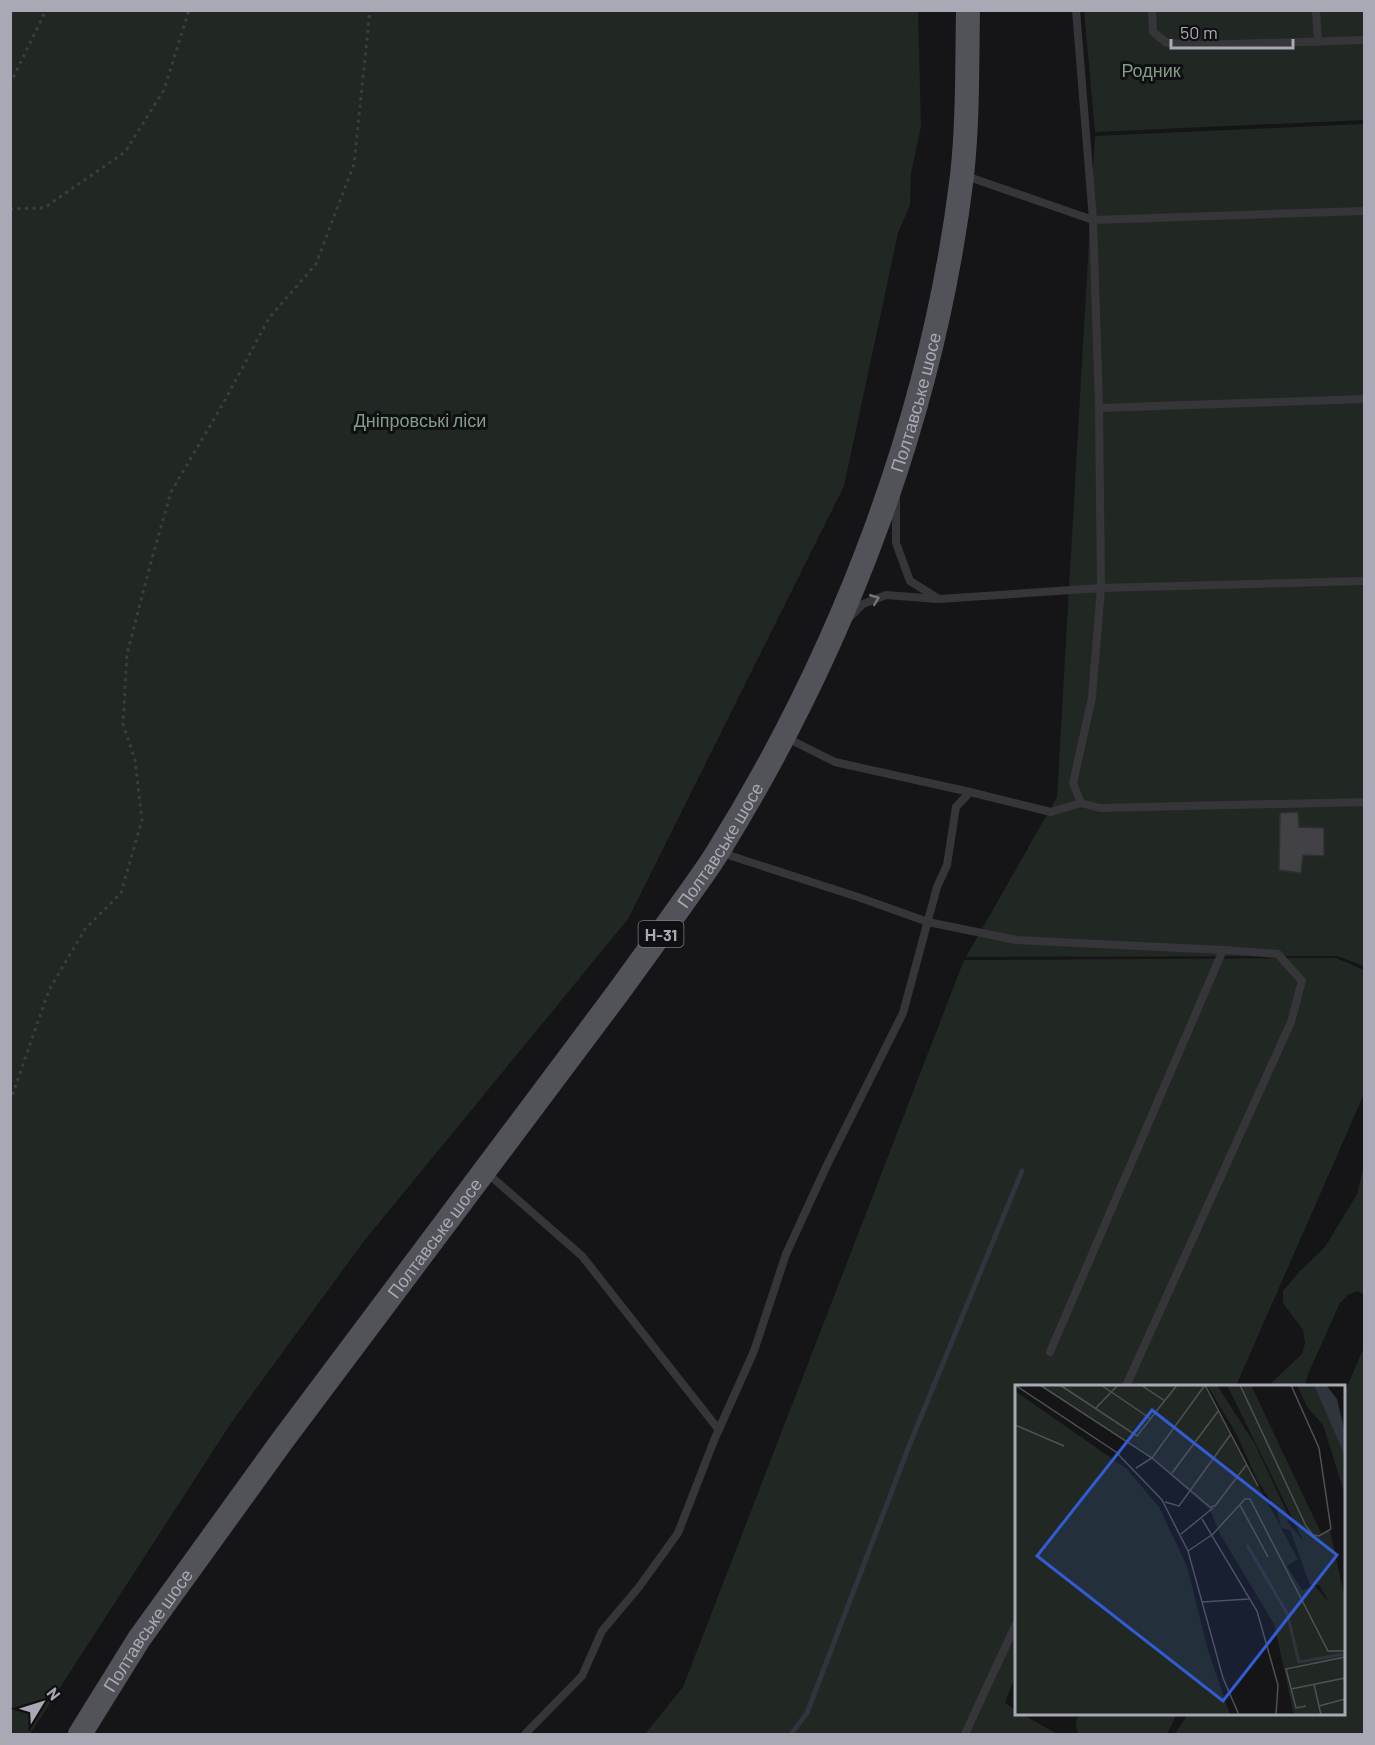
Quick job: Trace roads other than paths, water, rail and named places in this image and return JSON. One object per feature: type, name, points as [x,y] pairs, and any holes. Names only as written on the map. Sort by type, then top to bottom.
[{"type":"main road","name":"Полтавське шосе","points":[[80,1734],[146,1630],[282,1441],[617,994],[718,852],[783,736],[832,637],[866,554],[896,469],[929,357],[947,274],[962,175],[966,122],[968,10]]},
{"type":"lane","points":[[1076,10],[1094,220],[1101,588],[1092,697],[1073,783],[1081,803]]},
{"type":"lane","points":[[1152,10],[1154,32],[1167,43],[1203,45],[1365,40]]},
{"type":"lane","points":[[1316,10],[1318,42]]},
{"type":"lane","points":[[962,175],[1094,220],[1365,211]]},
{"type":"lane","points":[[1099,408],[1365,399]]},
{"type":"lane","points":[[896,469],[896,543],[910,581],[939,599]]},
{"type":"lane","points":[[832,637],[863,604],[886,595],[939,599],[1101,588],[1365,581]]},
{"type":"lane","points":[[783,736],[835,762],[1051,812],[1081,803],[1100,808],[1365,802]]},
{"type":"lane","points":[[525,1734],[582,1676],[602,1631],[639,1587],[678,1533],[718,1430],[754,1351],[786,1254],[832,1155],[903,1013],[937,887],[947,865],[956,807],[970,792]]},
{"type":"lane","points":[[718,852],[928,922],[1016,940],[1278,954],[1302,981],[1291,1022],[1126,1385]]},
{"type":"lane","points":[[1050,1352],[1223,950]]},
{"type":"lane","points":[[485,1171],[582,1256],[718,1430]]},
{"type":"lane","points":[[964,1734],[1015,1628]]},
{"type":"waterway","points":[[791,1734],[807,1713],[911,1441],[1022,1171]]},
{"type":"park label","name":"Родник","points":[[1151,70]]},
{"type":"park label","name":"Дніпровські ліси","points":[[420,420]]}]
